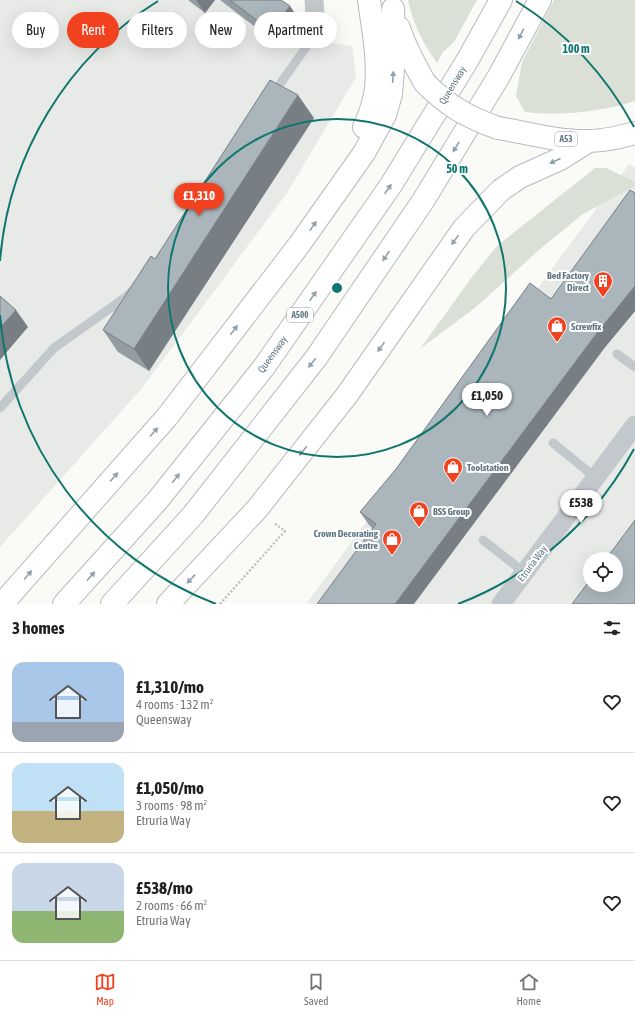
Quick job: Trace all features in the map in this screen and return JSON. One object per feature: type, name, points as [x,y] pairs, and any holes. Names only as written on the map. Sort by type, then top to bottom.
[{"type":"highway","points":[[369,0],[377,73],[376,90],[378,111]]},
{"type":"highway","name":"Queensway","points":[[64,604],[157,501],[264,367],[391,185],[467,61],[501,0]]},
{"type":"highway","points":[[112,604],[193,515],[316,358],[423,201],[499,76],[540,0]]},
{"type":"highway","points":[[2,604],[167,418],[299,244],[331,199],[378,111],[391,94],[394,56],[393,4]]},
{"type":"highway","name":"A53","points":[[393,4],[402,40],[425,83],[440,98],[476,120],[498,128],[554,138],[599,140],[635,133]]},
{"type":"highway","points":[[168,604],[256,509],[347,395],[464,228],[501,190],[520,177],[599,140]]},
{"type":"street","points":[[314,0],[315,12]]},
{"type":"street","points":[[599,140],[635,146]]},
{"type":"street","name":"Etruria Way","points":[[501,604],[635,424]]},
{"type":"lane","points":[[267,102],[305,48]]},
{"type":"lane","points":[[0,408],[54,348],[126,297],[136,287]]},
{"type":"lane","points":[[617,354],[635,368]]},
{"type":"lane","points":[[553,443],[596,478]]},
{"type":"lane","points":[[483,540],[525,573]]},
{"type":"path","points":[[220,604],[285,531],[256,509]]},
{"type":"shaded area","points":[[0,0],[271,0],[287,12],[254,12],[254,48],[337,48],[337,44],[352,46],[356,77],[287,193],[143,387],[0,547]]},
{"type":"shaded area","points":[[408,0],[477,0],[454,42],[443,52],[437,63],[419,33]]},
{"type":"shaded area","points":[[554,0],[635,0],[635,101],[608,108],[581,112],[553,114],[525,112],[516,96],[522,62]]},
{"type":"shaded area","points":[[629,164],[635,168],[635,604],[306,604]]},
{"type":"shaded area","points":[[595,168],[606,168],[635,182],[635,186],[583,214],[540,249],[476,307],[420,349],[472,277],[497,246]]},
{"type":"building","points":[[230,0],[281,0],[290,6],[285,12],[254,12],[254,18]]},
{"type":"building","points":[[270,80],[298,95],[134,349],[103,330],[151,256],[155,259]]},
{"type":"building","points":[[630,190],[635,193],[635,286],[597,333],[395,604],[317,604],[376,524],[360,512],[396,469],[530,283],[551,299]]},
{"type":"building","points":[[0,296],[16,310],[0,328]]},
{"type":"building","points":[[635,520],[635,604],[572,604],[583,589],[583,592],[623,592],[623,552],[611,552]]},
{"type":"place","name":"Bed Factory Direct","points":[[603,298]]},
{"type":"place","name":"Screwfix","points":[[557,343]]},
{"type":"place","name":"Toolstation","points":[[453,484]]},
{"type":"place","name":"BSS Group","points":[[419,528]]},
{"type":"place","name":"Crown Decorating Centre","points":[[392,556]]}]
